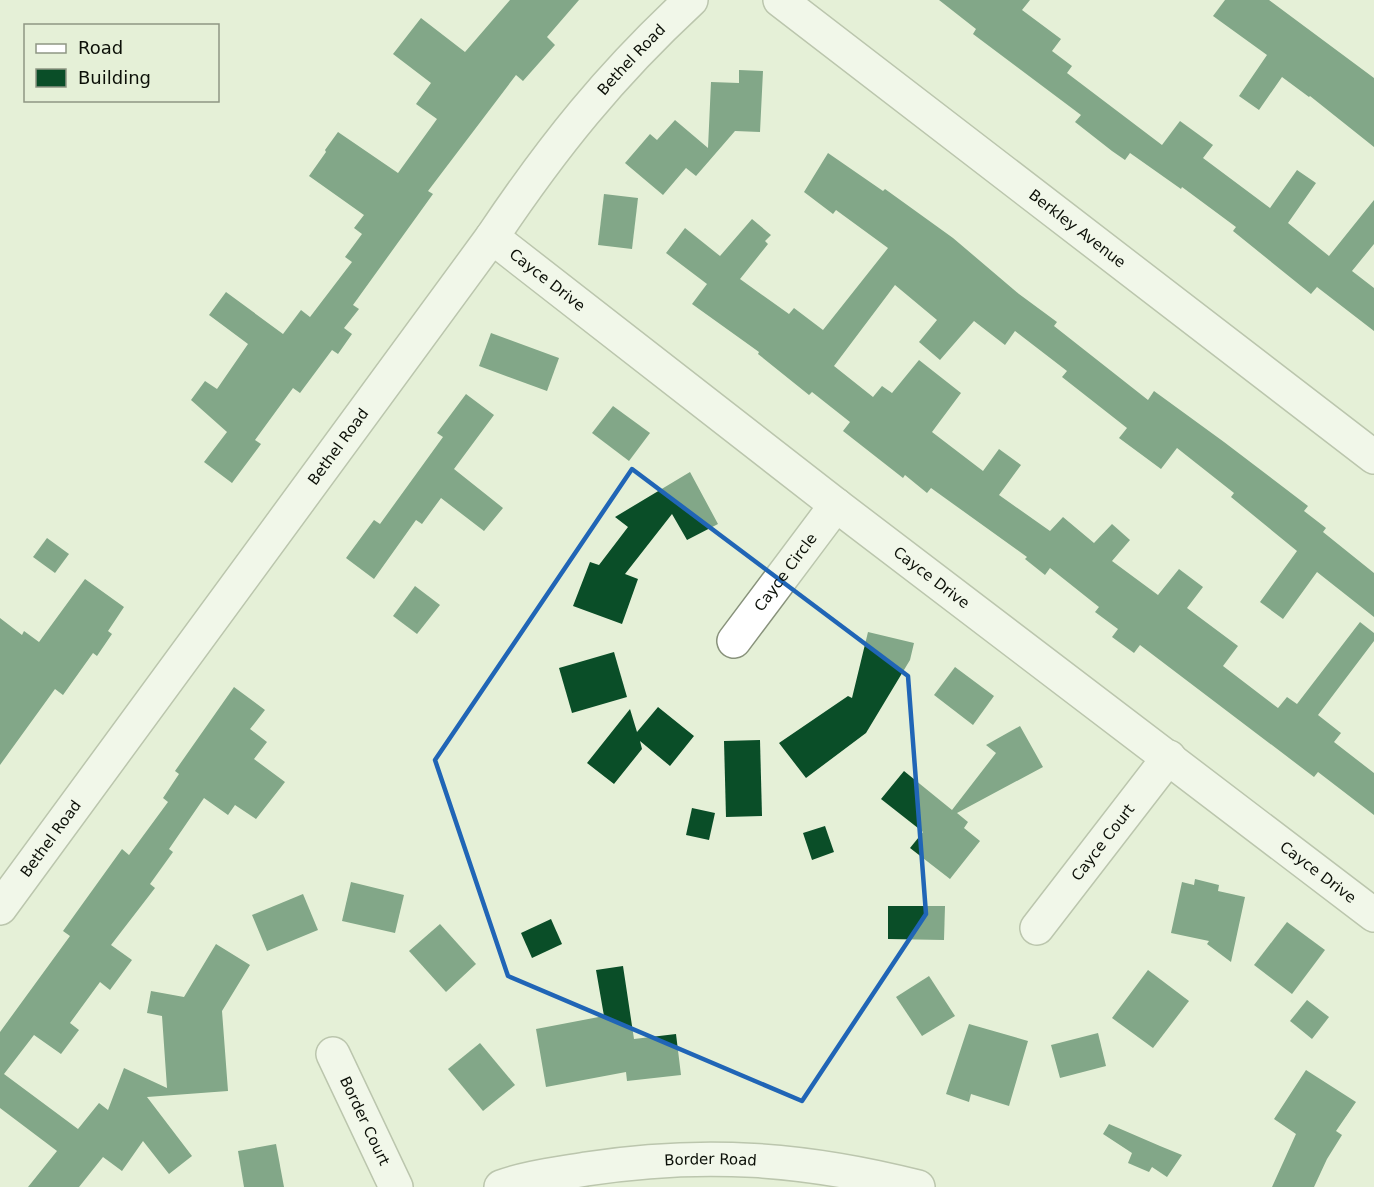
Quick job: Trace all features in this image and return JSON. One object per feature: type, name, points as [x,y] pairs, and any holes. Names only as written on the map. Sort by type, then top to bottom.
[{"type":"street","name":"Bethel Road","points":[[0,908],[492,237],[565,133],[613,77],[691,0]]},
{"type":"street","name":"Berkley Avenue","points":[[780,0],[1374,457]]},
{"type":"street","name":"Cayce Drive","points":[[492,237],[836,505],[1374,915]]},
{"type":"street","name":"Cayce Circle","points":[[734,641],[836,505]]},
{"type":"street","name":"Cayce Court","points":[[1037,928],[1168,757]]},
{"type":"street","name":"Border Court","points":[[333,1054],[396,1187]]},
{"type":"street","name":"Border Road","points":[[501,1187],[552,1181],[624,1163],[711,1158],[817,1164],[918,1187]]},
{"type":"highlighted area","points":[[632,469],[908,676],[926,914],[802,1101],[508,976],[435,760]]},
{"type":"building","points":[[510,0],[579,0],[547,37],[555,45],[523,81],[516,75],[428,191],[433,194],[353,305],[359,309],[344,328],[352,334],[338,354],[332,350],[300,393],[293,388],[255,440],[261,444],[232,483],[204,462],[227,432],[191,400],[205,381],[217,389],[248,344],[209,315],[226,292],[283,334],[301,310],[310,317],[352,262],[345,257],[362,234],[354,228],[364,215],[309,176],[326,152],[325,150],[338,132],[398,173],[437,119],[416,104],[431,83],[393,54],[421,18],[465,52]]},
{"type":"building","points":[[939,0],[1030,0],[1022,10],[1061,39],[1052,51],[1072,66],[1067,73],[1162,145],[1180,121],[1213,145],[1203,158],[1270,208],[1297,170],[1316,183],[1288,223],[1329,256],[1374,200],[1374,244],[1352,271],[1374,288],[1374,331],[1317,287],[1311,294],[1233,231],[1236,227],[1182,187],[1181,189],[1130,153],[1125,160],[1112,151],[1075,122],[1081,115],[973,34],[976,29]]},
{"type":"building","points":[[1225,0],[1269,0],[1374,78],[1374,147],[1310,96],[1282,77],[1259,110],[1239,96],[1267,55],[1213,16]]},
{"type":"building","points":[[739,70],[763,71],[760,132],[735,131],[696,176],[686,168],[663,195],[625,163],[650,134],[657,140],[675,120],[708,148],[711,82],[739,83]]},
{"type":"building","points":[[828,153],[883,191],[885,189],[953,238],[1019,294],[1057,322],[1054,326],[1148,400],[1154,391],[1308,506],[1304,511],[1326,528],[1323,532],[1374,573],[1374,617],[1317,572],[1283,619],[1260,602],[1297,551],[1231,497],[1234,493],[1177,448],[1161,469],[1119,438],[1127,428],[1062,377],[1067,371],[1015,331],[1005,345],[974,321],[940,360],[919,342],[937,320],[895,285],[834,366],[873,397],[882,386],[892,393],[919,360],[961,393],[932,432],[983,471],[999,449],[1021,465],[999,495],[1050,531],[1063,517],[1094,543],[1112,524],[1130,540],[1112,561],[1158,595],[1179,569],[1203,587],[1187,608],[1238,646],[1223,666],[1278,708],[1287,697],[1297,704],[1360,622],[1374,633],[1374,641],[1318,715],[1341,733],[1334,742],[1374,773],[1374,815],[1318,772],[1314,777],[1140,645],[1134,653],[1112,637],[1118,629],[1095,612],[1099,607],[1050,568],[1045,575],[1025,559],[1027,557],[931,488],[927,493],[905,475],[903,478],[843,431],[850,422],[812,392],[809,395],[758,354],[759,352],[692,304],[707,284],[666,253],[685,228],[720,256],[752,219],[771,235],[765,241],[768,244],[740,279],[789,314],[794,308],[823,330],[888,248],[836,210],[833,214],[804,192]]},
{"type":"building","points":[[604,194],[638,198],[632,249],[598,245]]},
{"type":"building","points":[[491,333],[559,358],[547,391],[479,366]]},
{"type":"building","points":[[466,394],[494,415],[454,469],[503,508],[484,531],[441,498],[422,524],[416,520],[374,579],[346,558],[374,520],[380,524],[443,437],[437,433]]},
{"type":"building","points":[[613,406],[650,433],[629,461],[592,433]]},
{"type":"building","points":[[690,472],[718,524],[687,540],[672,514],[625,574],[638,579],[622,624],[573,606],[590,562],[599,565],[628,527],[615,517]]},
{"type":"building","points":[[47,538],[69,554],[55,573],[33,557]]},
{"type":"building","points":[[85,579],[124,607],[108,631],[112,634],[97,656],[93,653],[63,695],[55,689],[0,765],[0,618],[22,635],[24,631],[39,642]]},
{"type":"building","points":[[415,586],[440,605],[417,634],[393,616]]},
{"type":"building","points":[[868,632],[914,643],[910,660],[866,733],[806,778],[779,743],[848,696],[852,698]]},
{"type":"building","points":[[614,652],[627,697],[572,713],[559,668]]},
{"type":"building","points":[[955,667],[994,696],[973,725],[934,695]]},
{"type":"building","points":[[234,687],[265,710],[250,729],[267,742],[254,759],[285,782],[256,819],[235,805],[228,815],[204,798],[169,849],[173,852],[150,884],[155,888],[111,945],[132,960],[110,990],[100,982],[70,1023],[79,1030],[61,1054],[34,1035],[4,1074],[78,1129],[99,1103],[108,1110],[124,1068],[167,1088],[162,1016],[147,1013],[151,991],[184,997],[216,944],[250,965],[222,1011],[228,1091],[147,1097],[192,1156],[169,1174],[143,1141],[122,1171],[103,1157],[79,1187],[28,1187],[57,1151],[0,1108],[0,1032],[70,936],[63,931],[122,849],[129,855],[168,802],[163,798],[179,774],[175,771]]},
{"type":"building","points":[[658,707],[694,736],[670,766],[640,741],[642,749],[614,784],[587,763],[630,709],[637,732]]},
{"type":"building","points":[[1020,726],[1043,767],[957,813],[968,822],[964,828],[980,841],[950,879],[910,848],[923,832],[881,799],[904,771],[952,810],[996,753],[986,745]]},
{"type":"building","points":[[760,740],[762,816],[726,817],[724,741]]},
{"type":"building","points":[[692,808],[715,813],[709,840],[686,835]]},
{"type":"building","points":[[825,826],[834,852],[812,860],[803,833]]},
{"type":"building","points":[[1195,879],[1219,885],[1218,891],[1245,897],[1231,962],[1207,944],[1209,941],[1171,933],[1182,882],[1194,885]]},
{"type":"building","points":[[351,882],[404,895],[395,933],[342,921]]},
{"type":"building","points":[[303,894],[318,930],[267,951],[252,915]]},
{"type":"building","points":[[888,906],[945,906],[944,940],[888,939]]},
{"type":"building","points":[[551,919],[562,944],[532,958],[521,933]]},
{"type":"building","points":[[1287,922],[1325,950],[1292,994],[1254,965]]},
{"type":"building","points":[[440,924],[476,964],[446,992],[409,951]]},
{"type":"building","points":[[623,966],[634,1039],[676,1034],[681,1075],[627,1081],[626,1072],[546,1087],[536,1029],[604,1016],[596,970]]},
{"type":"building","points":[[1148,970],[1189,1001],[1153,1048],[1112,1018]]},
{"type":"building","points":[[929,976],[955,1016],[922,1036],[896,997]]},
{"type":"building","points":[[1307,1000],[1329,1017],[1312,1039],[1290,1021]]},
{"type":"building","points":[[969,1024],[1028,1041],[1009,1106],[971,1094],[969,1102],[946,1094]]},
{"type":"building","points":[[1098,1033],[1106,1066],[1060,1078],[1051,1045]]},
{"type":"building","points":[[480,1043],[515,1085],[483,1111],[448,1069]]},
{"type":"building","points":[[1306,1070],[1356,1102],[1336,1131],[1342,1135],[1327,1159],[1314,1187],[1272,1187],[1296,1134],[1274,1119]]},
{"type":"building","points":[[1109,1124],[1182,1155],[1167,1177],[1152,1167],[1149,1172],[1128,1163],[1132,1153],[1103,1134]]},
{"type":"building","points":[[276,1144],[284,1187],[244,1187],[238,1151]]}]
